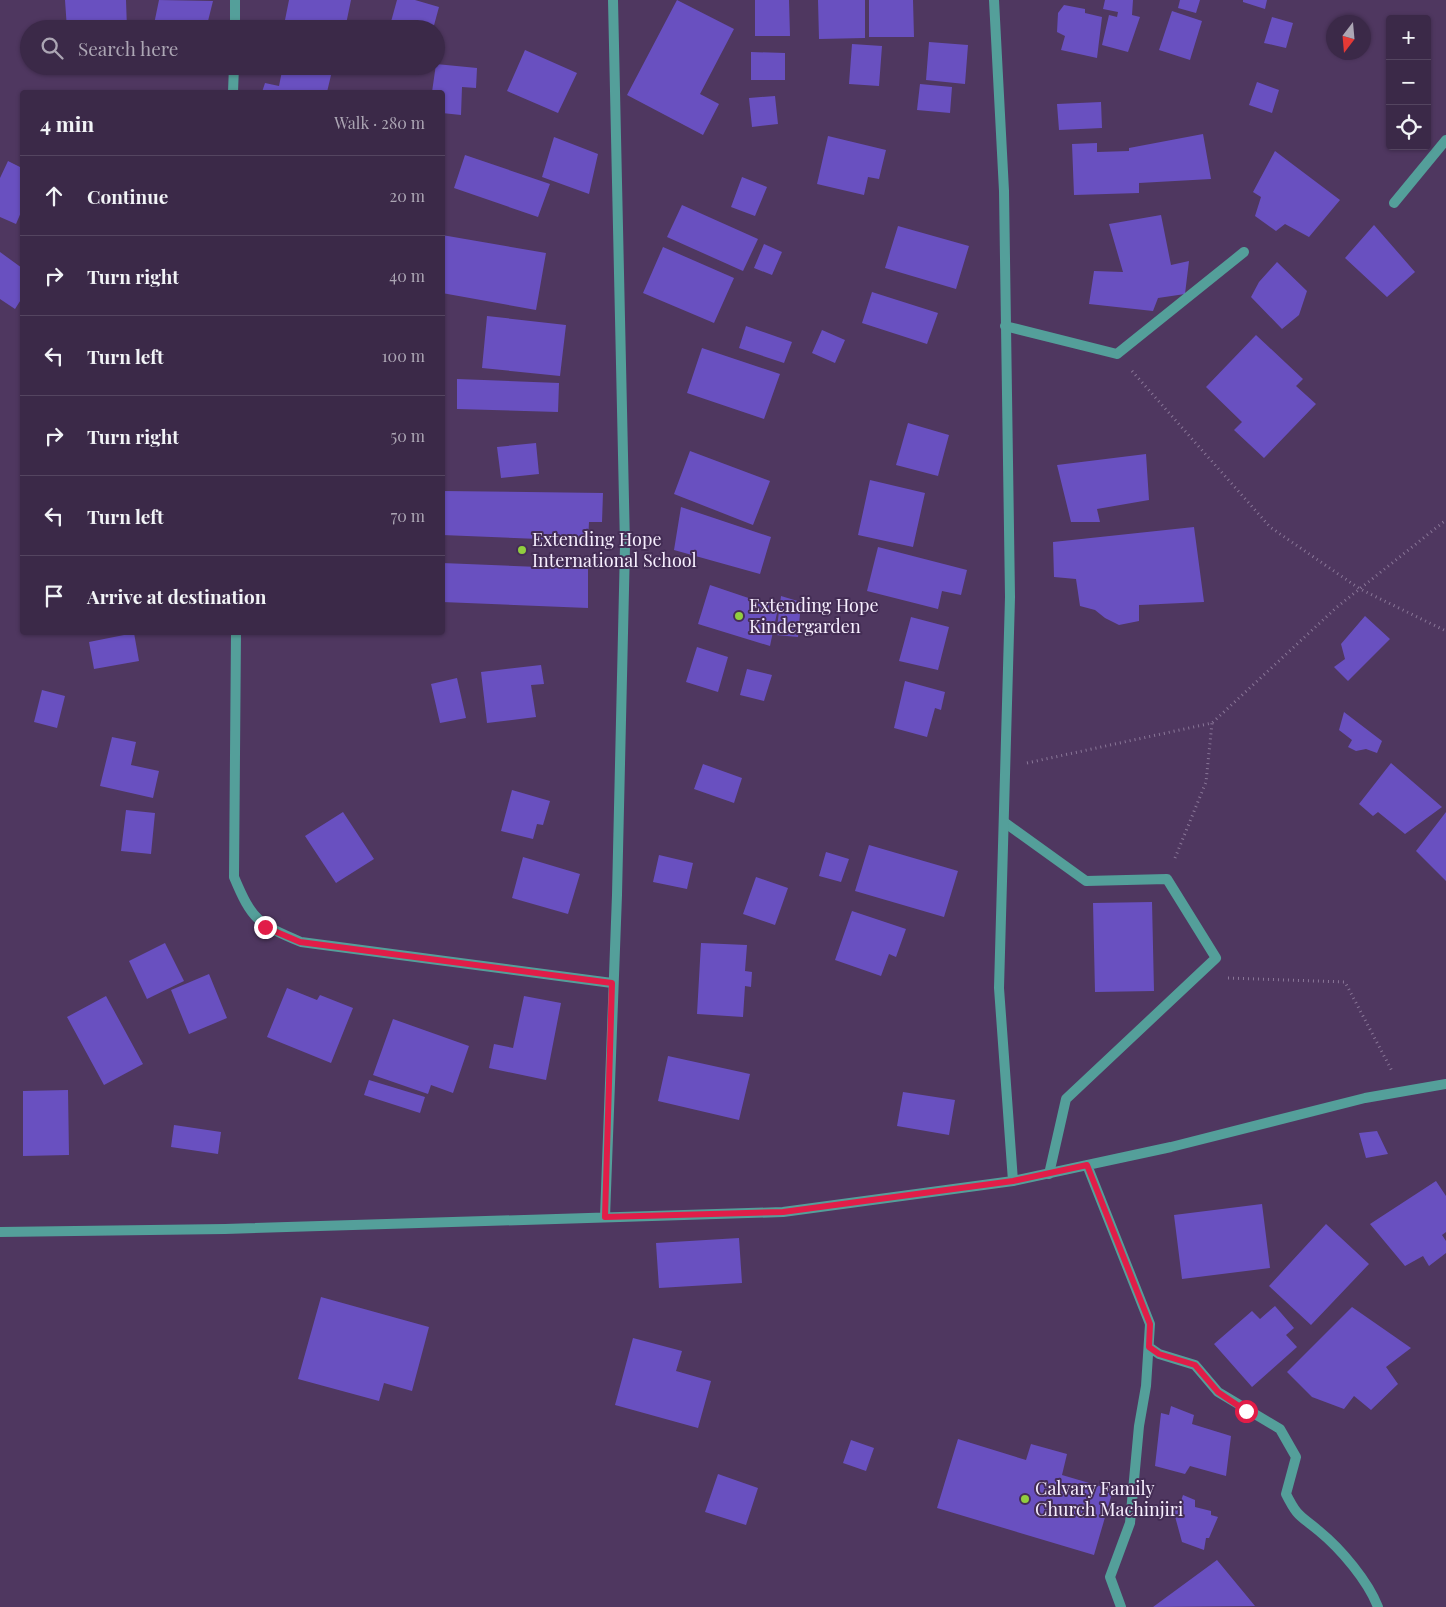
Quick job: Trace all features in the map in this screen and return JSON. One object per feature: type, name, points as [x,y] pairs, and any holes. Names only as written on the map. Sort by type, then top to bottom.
[{"type":"street","points":[[235,0],[235,20]]},
{"type":"street","points":[[605,1217],[612,983],[617,895],[625,546],[613,0]]},
{"type":"street","points":[[994,0],[1004,191],[1010,597],[999,988],[1013,1181]]},
{"type":"street","points":[[234,75],[234,90]]},
{"type":"street","points":[[1394,203],[1446,140]]},
{"type":"street","points":[[1005,326],[1117,354],[1244,252]]},
{"type":"street","points":[[236,635],[234,877],[246,906],[265,927],[300,942],[612,983]]},
{"type":"street","points":[[1004,822],[1086,881],[1166,879],[1216,958],[1066,1099],[1049,1174]]},
{"type":"street","points":[[0,1232],[225,1229],[783,1212],[1013,1181],[1171,1148],[1365,1098],[1446,1084]]},
{"type":"street","points":[[1087,1165],[1150,1324],[1130,1523],[1110,1577],[1121,1607]]},
{"type":"street","points":[[1149,1347],[1159,1354],[1195,1365],[1218,1392],[1280,1430],[1296,1458],[1286,1494],[1296,1514],[1320,1532],[1351,1566],[1371,1589],[1378,1607]]},
{"type":"path","points":[[1117,354],[1270,527],[1360,589],[1446,631]]},
{"type":"path","points":[[1005,768],[1212,723],[1360,589],[1446,520]]},
{"type":"path","points":[[1166,879],[1206,782],[1212,723]]},
{"type":"path","points":[[1216,958],[1229,980],[1345,982],[1403,1092]]},
{"type":"building","points":[[65,0],[126,0],[127,20],[66,20]]},
{"type":"building","points":[[159,0],[213,1],[208,20],[155,20]]},
{"type":"building","points":[[289,0],[351,0],[347,20],[285,20]]},
{"type":"building","points":[[397,0],[415,0],[439,7],[435,20],[391,20]]},
{"type":"building","points":[[677,0],[734,29],[700,94],[719,104],[703,135],[627,95]]},
{"type":"building","points":[[755,0],[789,0],[790,36],[755,36]]},
{"type":"building","points":[[818,0],[865,0],[865,38],[819,39]]},
{"type":"building","points":[[869,0],[913,0],[914,37],[869,37]]},
{"type":"building","points":[[1105,0],[1133,0],[1132,15],[1140,17],[1128,52],[1102,45],[1109,15],[1117,17],[1118,12],[1103,9]]},
{"type":"building","points":[[1180,0],[1200,0],[1196,13],[1178,8]]},
{"type":"building","points":[[1243,0],[1267,0],[1265,9],[1243,2]]},
{"type":"building","points":[[1064,5],[1085,9],[1085,13],[1102,17],[1097,58],[1061,50],[1065,36],[1057,32],[1058,13]]},
{"type":"building","points":[[1172,11],[1202,21],[1190,60],[1159,50]]},
{"type":"building","points":[[1272,17],[1293,23],[1286,48],[1264,43]]},
{"type":"building","points":[[929,42],[968,45],[965,84],[926,80]]},
{"type":"building","points":[[852,44],[882,46],[879,86],[849,84]]},
{"type":"building","points":[[525,50],[577,73],[558,113],[507,91]]},
{"type":"building","points":[[751,52],[785,53],[785,80],[751,80]]},
{"type":"building","points":[[445,65],[477,68],[476,88],[462,87],[461,115],[445,113],[445,90],[432,90],[434,75],[445,75]]},
{"type":"building","points":[[281,75],[331,75],[327,90],[263,90],[265,83],[279,86]]},
{"type":"building","points":[[1257,82],[1279,90],[1272,113],[1249,105]]},
{"type":"building","points":[[920,84],[952,87],[950,113],[917,110]]},
{"type":"building","points":[[775,96],[778,124],[752,127],[749,98]]},
{"type":"building","points":[[1101,102],[1102,128],[1059,130],[1057,104]]},
{"type":"building","points":[[1203,134],[1211,179],[1139,183],[1139,193],[1074,195],[1072,144],[1097,143],[1097,152],[1129,151],[1129,148]]},
{"type":"building","points":[[828,136],[886,150],[879,179],[868,177],[864,195],[817,184]]},
{"type":"building","points":[[554,137],[598,154],[589,194],[542,177]]},
{"type":"building","points":[[1275,151],[1340,200],[1309,237],[1285,224],[1276,231],[1255,216],[1261,197],[1253,192]]},
{"type":"building","points":[[465,155],[550,184],[538,217],[454,188]]},
{"type":"building","points":[[8,161],[20,167],[20,215],[16,224],[0,217],[0,178]]},
{"type":"building","points":[[742,177],[767,187],[755,216],[731,207]]},
{"type":"building","points":[[682,205],[758,239],[743,271],[667,237]]},
{"type":"building","points":[[1161,215],[1171,265],[1189,261],[1185,294],[1158,298],[1153,311],[1089,304],[1094,271],[1123,272],[1109,224]]},
{"type":"building","points":[[1374,225],[1415,272],[1387,297],[1345,258]]},
{"type":"building","points":[[898,226],[969,246],[956,289],[885,268]]},
{"type":"building","points":[[445,236],[546,253],[536,310],[445,294]]},
{"type":"building","points":[[764,244],[782,252],[772,275],[754,268]]},
{"type":"building","points":[[663,247],[734,278],[714,323],[643,293]]},
{"type":"building","points":[[0,252],[20,267],[20,301],[15,309],[0,299]]},
{"type":"building","points":[[1277,262],[1307,291],[1299,315],[1282,329],[1251,297],[1259,282]]},
{"type":"building","points":[[872,292],[938,313],[927,344],[862,323]]},
{"type":"building","points":[[487,316],[566,325],[560,376],[482,368]]},
{"type":"building","points":[[746,326],[792,342],[784,363],[739,348]]},
{"type":"building","points":[[822,330],[845,340],[835,363],[812,353]]},
{"type":"building","points":[[1256,335],[1303,379],[1296,386],[1316,404],[1264,458],[1234,430],[1242,422],[1206,387]]},
{"type":"building","points":[[702,348],[780,374],[764,419],[687,393]]},
{"type":"building","points":[[457,379],[559,383],[558,412],[457,409]]},
{"type":"building","points":[[908,423],[949,435],[938,476],[896,465]]},
{"type":"building","points":[[536,443],[539,474],[501,478],[497,447]]},
{"type":"building","points":[[690,451],[770,481],[753,525],[674,494]]},
{"type":"building","points":[[1146,454],[1149,500],[1097,509],[1100,522],[1071,522],[1057,465]]},
{"type":"building","points":[[870,480],[925,493],[913,547],[858,535]]},
{"type":"building","name":"Extending Hope International School","points":[[445,491],[603,493],[602,522],[589,522],[588,541],[445,535]]},
{"type":"building","points":[[681,507],[771,537],[760,574],[674,550]]},
{"type":"building","points":[[1194,527],[1204,602],[1139,605],[1139,621],[1119,625],[1095,610],[1080,606],[1076,579],[1054,577],[1053,542]]},
{"type":"building","points":[[878,547],[967,570],[961,595],[942,591],[938,609],[867,591]]},
{"type":"building","name":"Extending Hope International School","points":[[445,563],[588,569],[588,608],[445,602]]},
{"type":"building","name":"Extending Hope Kindergarden","points":[[710,585],[778,608],[770,646],[698,624]]},
{"type":"building","name":"Extending Hope Kindergarden","points":[[781,596],[801,602],[798,637],[776,635]]},
{"type":"building","points":[[1365,616],[1390,639],[1348,681],[1334,667],[1345,659],[1341,644]]},
{"type":"building","points":[[911,617],[949,627],[938,670],[899,661]]},
{"type":"building","points":[[124,635],[134,635],[139,661],[94,669],[89,642]]},
{"type":"building","points":[[697,647],[728,657],[718,692],[686,682]]},
{"type":"building","points":[[541,665],[544,684],[531,685],[536,717],[487,723],[481,672]]},
{"type":"building","points":[[747,669],[772,675],[764,701],[740,695]]},
{"type":"building","points":[[457,678],[466,718],[440,723],[431,684]]},
{"type":"building","points":[[905,681],[945,692],[941,710],[935,708],[927,737],[894,728]]},
{"type":"building","points":[[42,690],[65,696],[57,728],[34,722]]},
{"type":"building","points":[[1344,712],[1382,741],[1377,753],[1366,749],[1356,751],[1348,747],[1352,740],[1339,730]]},
{"type":"building","points":[[112,737],[136,742],[131,765],[159,771],[153,798],[100,786]]},
{"type":"building","points":[[1391,763],[1442,807],[1405,834],[1378,812],[1373,816],[1359,804]]},
{"type":"building","points":[[703,764],[742,778],[734,803],[694,789]]},
{"type":"building","points":[[512,790],[550,801],[543,825],[537,824],[533,839],[501,831]]},
{"type":"building","points":[[126,810],[155,813],[151,854],[121,851]]},
{"type":"building","points":[[343,812],[374,859],[336,883],[305,836]]},
{"type":"building","points":[[1446,812],[1446,881],[1416,851]]},
{"type":"building","points":[[869,845],[958,871],[944,917],[855,891]]},
{"type":"building","points":[[826,852],[849,859],[841,882],[819,876]]},
{"type":"building","points":[[659,855],[693,863],[687,889],[653,882]]},
{"type":"building","points":[[523,857],[580,874],[568,914],[512,898]]},
{"type":"building","points":[[756,877],[788,888],[775,925],[743,914]]},
{"type":"building","points":[[1152,902],[1154,991],[1095,992],[1093,903]]},
{"type":"building","points":[[852,911],[906,929],[896,957],[889,954],[881,976],[835,960]]},
{"type":"building","points":[[165,943],[184,981],[147,999],[129,961]]},
{"type":"building","points":[[701,943],[747,945],[745,971],[752,972],[751,987],[745,986],[743,1017],[697,1014]]},
{"type":"building","points":[[209,974],[227,1018],[189,1034],[171,990]]},
{"type":"building","points":[[287,988],[317,1000],[320,995],[353,1008],[331,1063],[267,1037]]},
{"type":"building","points":[[106,996],[143,1064],[104,1085],[67,1017]]},
{"type":"building","points":[[524,996],[561,1003],[546,1080],[489,1068],[494,1044],[513,1048]]},
{"type":"building","points":[[393,1019],[469,1046],[453,1093],[431,1085],[428,1094],[373,1075]]},
{"type":"building","points":[[668,1056],[750,1074],[739,1120],[658,1101]]},
{"type":"building","points":[[369,1080],[425,1097],[420,1113],[364,1095]]},
{"type":"building","points":[[68,1090],[69,1155],[23,1156],[23,1091]]},
{"type":"building","points":[[903,1092],[955,1100],[949,1135],[897,1126]]},
{"type":"building","points":[[174,1125],[221,1132],[218,1154],[171,1147]]},
{"type":"building","points":[[1377,1131],[1388,1154],[1366,1158],[1359,1133]]},
{"type":"building","points":[[1436,1181],[1446,1196],[1446,1232],[1442,1235],[1446,1241],[1446,1253],[1429,1266],[1423,1256],[1405,1266],[1370,1224]]},
{"type":"building","points":[[1262,1204],[1270,1268],[1182,1279],[1174,1215]]},
{"type":"building","points":[[1326,1224],[1369,1264],[1311,1325],[1269,1286]]},
{"type":"building","points":[[739,1238],[742,1283],[659,1288],[656,1243]]},
{"type":"building","points":[[321,1297],[429,1327],[412,1391],[384,1383],[379,1401],[298,1379]]},
{"type":"building","points":[[1275,1306],[1294,1328],[1286,1335],[1297,1347],[1252,1387],[1214,1344],[1252,1311],[1260,1319]]},
{"type":"building","points":[[1352,1307],[1411,1348],[1386,1367],[1398,1384],[1371,1410],[1354,1396],[1344,1409],[1312,1397],[1287,1372]]},
{"type":"building","points":[[633,1338],[682,1351],[676,1371],[711,1381],[698,1428],[615,1405]]},
{"type":"building","points":[[1171,1406],[1194,1415],[1192,1424],[1231,1436],[1226,1476],[1190,1466],[1185,1474],[1155,1466],[1161,1413],[1169,1415]]},
{"type":"building","name":"Calvary Family Church Machinjiri","points":[[958,1439],[1026,1460],[1031,1444],[1067,1454],[1062,1475],[1113,1490],[1094,1555],[937,1508]]},
{"type":"building","points":[[851,1440],[874,1448],[866,1471],[843,1463]]},
{"type":"building","points":[[718,1474],[758,1488],[746,1525],[705,1512]]},
{"type":"building","points":[[1183,1495],[1195,1500],[1195,1507],[1211,1511],[1211,1515],[1218,1517],[1209,1538],[1206,1538],[1204,1550],[1182,1542],[1173,1509],[1178,1510]]},
{"type":"building","points":[[1217,1560],[1255,1606],[1153,1607]]},
{"type":"place","name":"Extending Hope International School","points":[[522,550]]},
{"type":"place","name":"Extending Hope Kindergarden","points":[[739,616]]},
{"type":"place","name":"Calvary Family Church Machinjiri","points":[[1025,1499]]},
{"type":"route","points":[[265,927],[300,942],[612,983],[605,1217],[783,1212],[1013,1181],[1087,1165],[1150,1324],[1149,1347],[1159,1354],[1195,1365],[1218,1392],[1246,1411]]}]
